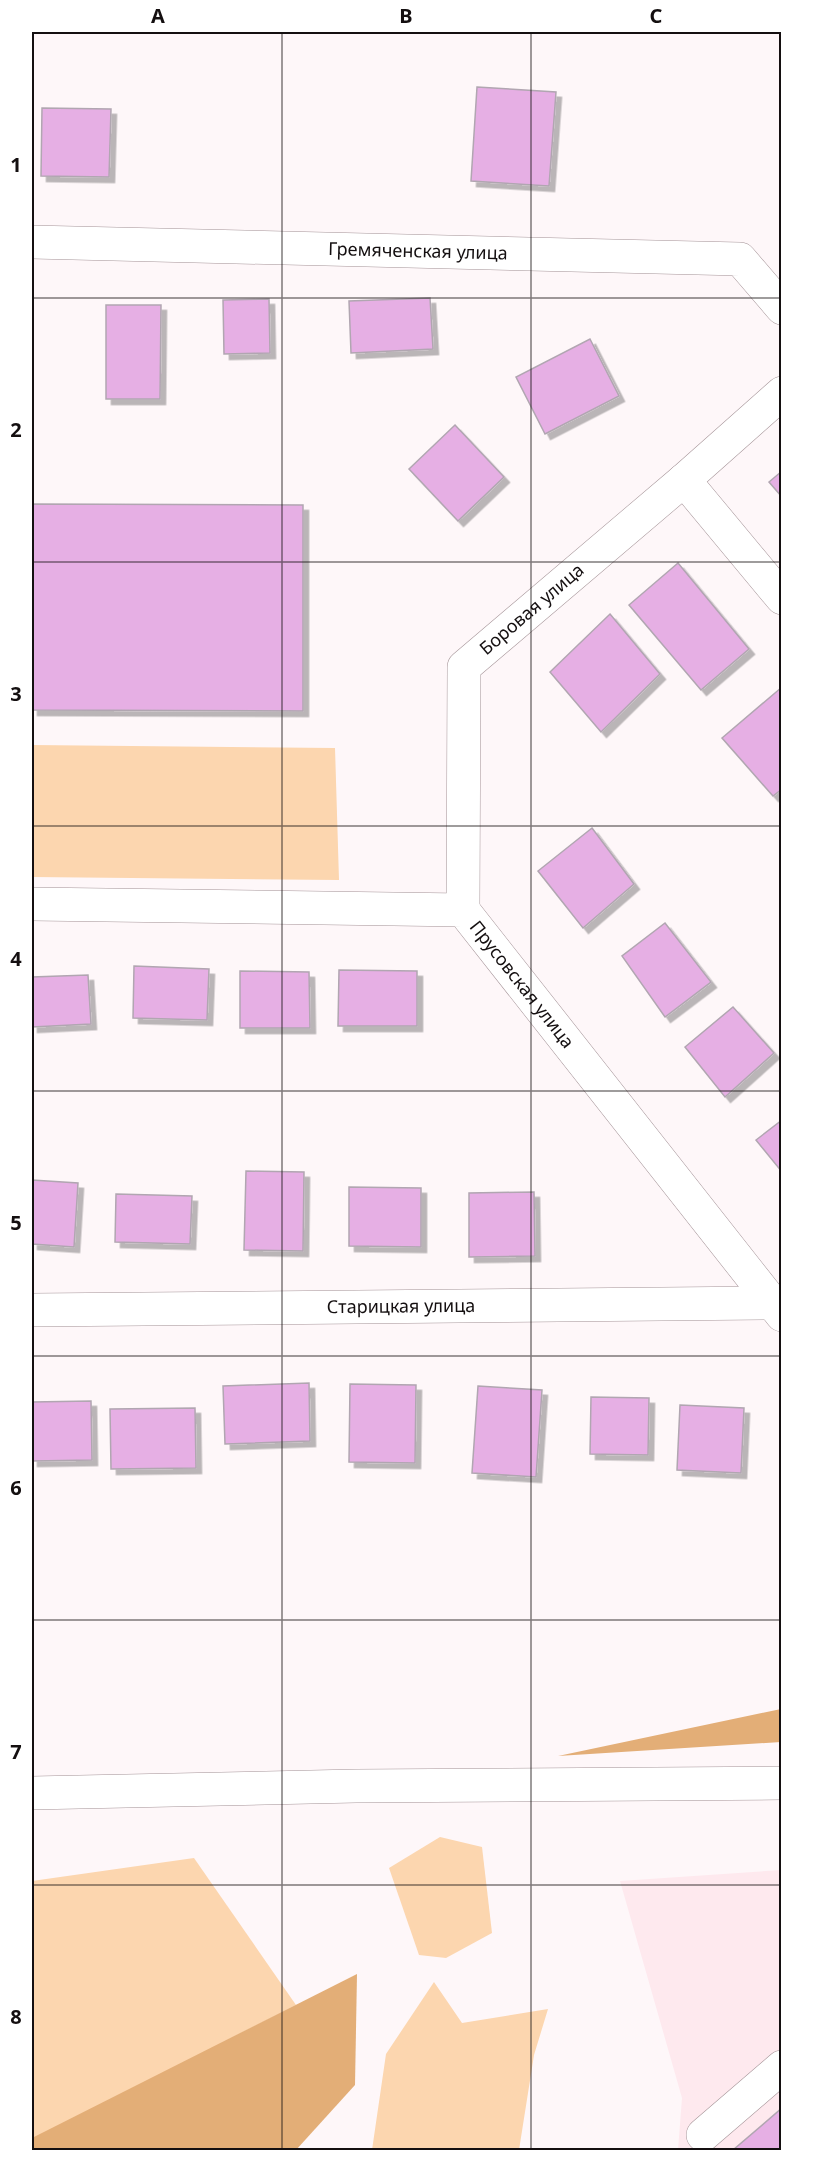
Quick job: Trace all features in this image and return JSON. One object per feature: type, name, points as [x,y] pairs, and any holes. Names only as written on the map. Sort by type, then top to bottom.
[{"type":"street","name":"Гремяченская улица","points":[[32,242],[740,259],[782,308]]},
{"type":"street","name":"Боровая улица","points":[[463,910],[464,667],[684,480],[782,393]]},
{"type":"street","points":[[684,480],[782,598]]},
{"type":"street","name":"Прусовская улица","points":[[32,904],[463,910],[776,1309]]},
{"type":"street","name":"Старицкая улица","points":[[32,1310],[776,1309]]},
{"type":"street","points":[[32,1793],[356,1785],[782,1783]]},
{"type":"street","points":[[703,2135],[782,2067]]},
{"type":"shaded area","points":[[32,745],[335,748],[339,880],[32,877]]},
{"type":"shaded area","points":[[781,1709],[781,1742],[558,1756]]},
{"type":"shaded area","points":[[440,1837],[482,1847],[492,1933],[446,1958],[419,1955],[389,1868]]},
{"type":"shaded area","points":[[194,1858],[296,2005],[32,2140],[32,1881]]},
{"type":"shaded area","points":[[781,1870],[781,2150],[678,2150],[682,2098],[620,1881]]},
{"type":"shaded area","points":[[357,1974],[355,2085],[296,2150],[32,2150],[32,2138]]},
{"type":"shaded area","points":[[434,1982],[462,2023],[548,2009],[534,2055],[519,2150],[372,2150],[386,2054]]},
{"type":"building","points":[[477,87],[556,92],[549,186],[471,181]]},
{"type":"building","points":[[42,108],[111,109],[109,177],[41,176]]},
{"type":"building","points":[[430,298],[433,349],[351,353],[349,301]]},
{"type":"building","points":[[269,299],[270,353],[224,354],[223,300]]},
{"type":"building","points":[[106,305],[161,305],[160,399],[106,399]]},
{"type":"building","points":[[590,339],[619,396],[545,434],[516,377]]},
{"type":"building","points":[[455,425],[504,477],[458,521],[409,469]]},
{"type":"building","points":[[782,471],[782,497],[769,482]]},
{"type":"building","points":[[32,504],[303,505],[303,711],[32,710]]},
{"type":"building","points":[[678,563],[749,649],[701,690],[629,605]]},
{"type":"building","points":[[610,614],[660,674],[601,732],[550,672]]},
{"type":"building","points":[[782,687],[782,789],[773,796],[722,738]]},
{"type":"building","points":[[592,828],[634,884],[583,928],[538,871]]},
{"type":"building","points":[[665,923],[711,982],[665,1017],[622,956]]},
{"type":"building","points":[[134,966],[209,969],[207,1020],[133,1018]]},
{"type":"building","points":[[339,970],[417,971],[417,1026],[338,1026]]},
{"type":"building","points":[[240,971],[309,972],[310,1028],[240,1028]]},
{"type":"building","points":[[88,975],[91,1024],[32,1027],[32,977]]},
{"type":"building","points":[[733,1007],[774,1053],[725,1097],[685,1047]]},
{"type":"building","points":[[782,1120],[782,1172],[756,1140]]},
{"type":"building","points":[[246,1171],[304,1172],[303,1251],[244,1250]]},
{"type":"building","points":[[32,1180],[78,1183],[74,1247],[32,1244]]},
{"type":"building","points":[[349,1187],[421,1188],[421,1247],[349,1246]]},
{"type":"building","points":[[534,1192],[535,1256],[469,1257],[469,1193]]},
{"type":"building","points":[[116,1194],[192,1196],[190,1244],[115,1242]]},
{"type":"building","points":[[309,1383],[310,1441],[225,1444],[223,1386]]},
{"type":"building","points":[[350,1384],[416,1385],[415,1463],[349,1462]]},
{"type":"building","points":[[478,1386],[542,1390],[536,1477],[472,1473]]},
{"type":"building","points":[[591,1397],[649,1398],[648,1455],[590,1454]]},
{"type":"building","points":[[91,1401],[92,1460],[32,1461],[32,1402]]},
{"type":"building","points":[[680,1405],[744,1408],[741,1473],[677,1470]]},
{"type":"building","points":[[195,1408],[196,1468],[111,1469],[110,1409]]},
{"type":"building","points":[[782,2108],[782,2150],[733,2150]]}]
